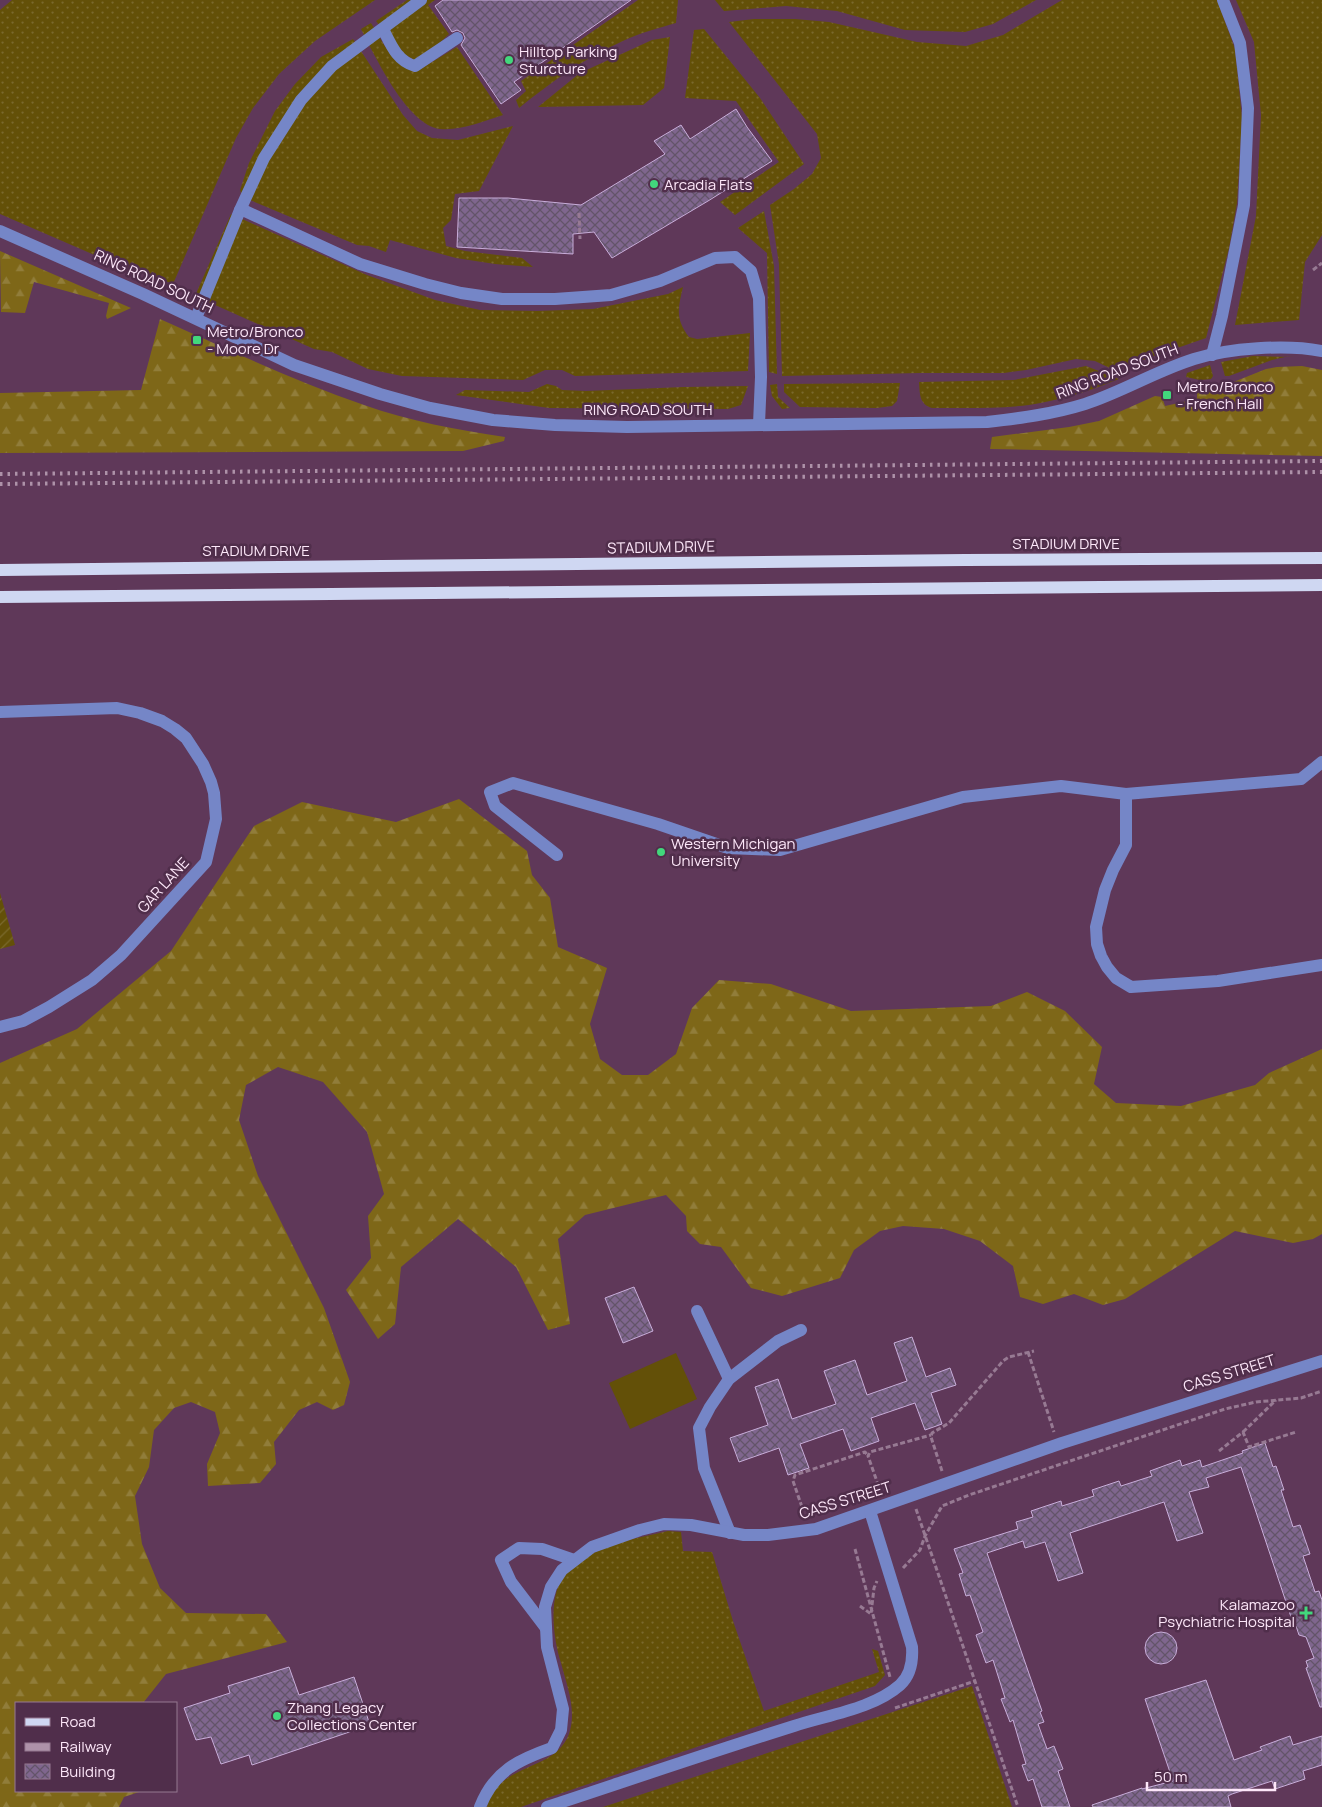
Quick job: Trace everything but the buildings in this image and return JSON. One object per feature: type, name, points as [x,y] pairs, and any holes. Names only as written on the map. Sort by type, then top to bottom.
[{"type":"main road","name":"STADIUM DRIVE","points":[[0,570],[1322,558]]},
{"type":"main road","points":[[0,597],[1322,585]]},
{"type":"street","points":[[196,318],[240,210],[264,158],[301,100],[332,66],[421,0]]},
{"type":"street","points":[[1212,356],[1244,205],[1248,108],[1240,43],[1223,0]]},
{"type":"street","points":[[383,29],[399,58],[407,64],[415,66],[457,38]]},
{"type":"street","points":[[240,210],[360,264],[461,293],[502,299],[555,299],[611,294],[660,281],[714,258],[735,257],[751,271],[759,298],[761,377],[759,424]]},
{"type":"street","name":"RING ROAD SOUTH","points":[[0,231],[196,318],[294,365],[380,394],[430,408],[493,420],[555,425],[627,427],[988,422],[1037,417],[1086,404],[1195,359],[1246,349],[1303,347],[1322,351]]},
{"type":"street","name":"GAR LANE","points":[[0,712],[117,708],[140,713],[162,721],[186,738],[203,764],[214,793],[216,819],[206,862],[121,955],[92,980],[49,1007],[23,1021],[0,1027]]},
{"type":"street","points":[[557,855],[494,806],[490,792],[513,783],[658,824],[728,848],[780,850],[963,797],[1061,786],[1126,794],[1301,779],[1322,762]]},
{"type":"street","points":[[1126,794],[1126,845],[1112,870],[1096,927],[1097,944],[1101,956],[1116,978],[1131,987],[1218,981],[1322,965]]},
{"type":"street","points":[[697,1311],[729,1379]]},
{"type":"street","points":[[730,1533],[704,1468],[699,1428],[710,1407],[729,1379],[778,1341],[801,1330]]},
{"type":"street","name":"CASS STREET","points":[[480,1807],[488,1788],[498,1776],[519,1761],[552,1748],[561,1730],[562,1708],[559,1689],[547,1647],[545,1607],[552,1587],[562,1570],[592,1547],[640,1530],[664,1524],[691,1524],[744,1535],[768,1535],[816,1529],[1133,1420],[1322,1361]]},
{"type":"street","points":[[547,1807],[794,1726],[861,1707],[894,1690],[901,1684],[909,1674],[913,1661],[912,1647],[870,1511]]},
{"type":"street","points":[[546,1629],[511,1582],[501,1560],[519,1548],[542,1549],[574,1560]]},
{"type":"path","points":[[579,213],[580,240]]},
{"type":"path","points":[[1313,270],[1322,263]]},
{"type":"path","points":[[868,1456],[874,1450],[931,1435],[949,1422],[1003,1361],[1009,1357],[1034,1351]]},
{"type":"path","points":[[1028,1352],[1054,1432]]},
{"type":"path","points":[[871,1614],[874,1588],[888,1572],[907,1565],[920,1550],[925,1536],[942,1506],[969,1495],[1226,1409],[1276,1400],[1301,1398],[1322,1391]]},
{"type":"path","points":[[1219,1451],[1243,1432],[1276,1400]]},
{"type":"path","points":[[1243,1432],[1249,1447],[1296,1432]]},
{"type":"path","points":[[931,1435],[946,1484]]},
{"type":"path","points":[[802,1507],[793,1481],[794,1475],[865,1452],[885,1506]]},
{"type":"path","points":[[912,1496],[1018,1807]]},
{"type":"path","points":[[855,1549],[871,1614],[894,1690]]},
{"type":"path","points":[[860,1606],[871,1614]]},
{"type":"shaded area","name":"Western Michigan University","points":[[0,0],[1322,0],[1322,1807],[0,1807]]},
{"type":"shaded area","points":[[12,0],[375,0],[315,41],[279,74],[253,108],[236,138],[173,284],[148,275],[145,271],[139,274],[136,273],[0,214],[0,10]]},
{"type":"shaded area","points":[[407,0],[435,0],[428,5],[449,34],[427,55],[416,61],[402,53],[376,21]]},
{"type":"shaded area","points":[[638,0],[678,0],[676,23],[638,35],[597,54],[544,88],[519,108],[516,100],[526,91],[521,81]]},
{"type":"shaded area","points":[[715,0],[1036,0],[993,24],[965,32],[905,30],[837,11],[786,6],[724,11]]},
{"type":"shaded area","points":[[1062,0],[1217,0],[1235,49],[1242,118],[1237,203],[1229,248],[1206,338],[1114,370],[1095,361],[1076,359],[1004,373],[782,376],[779,264],[770,205],[812,174],[821,158],[817,134],[729,22],[754,19],[795,19],[829,22],[917,42],[966,46],[1003,35]]},
{"type":"shaded area","points":[[1236,0],[1322,0],[1322,235],[1305,262],[1299,320],[1235,325],[1256,216],[1261,115],[1254,42]]},
{"type":"shaded area","points":[[371,23],[389,53],[409,69],[417,71],[457,47],[503,115],[456,128],[440,129],[428,125],[404,103],[383,71],[361,29]]},
{"type":"shaded area","points":[[704,29],[760,98],[804,164],[735,215],[720,202],[779,162],[736,101],[685,98],[694,30]]},
{"type":"shaded area","points":[[670,37],[664,88],[643,105],[538,107],[580,73],[652,40]]},
{"type":"shaded area","points":[[353,39],[403,115],[417,131],[432,138],[458,140],[513,126],[479,191],[455,194],[451,220],[443,228],[446,246],[465,251],[522,258],[533,267],[456,258],[390,240],[386,252],[369,246],[357,245],[243,197],[240,190],[249,163],[275,111],[295,84],[321,57]]},
{"type":"shaded area","points":[[764,211],[774,266],[777,374],[769,372],[767,253],[738,228]]},
{"type":"shaded area","points":[[231,214],[367,275],[435,300],[480,310],[537,311],[593,309],[668,294],[683,287],[679,313],[681,325],[689,337],[697,339],[750,333],[748,371],[575,376],[562,370],[545,370],[523,380],[402,376],[368,369],[332,352],[314,349],[195,296]]},
{"type":"shaded area","points":[[1253,356],[1296,357],[1272,360],[1225,376],[1221,362]]},
{"type":"shaded area","points":[[1210,365],[1213,376],[1211,379],[1200,380],[1186,377],[1187,373]]},
{"type":"shaded area","points":[[1086,366],[1119,379],[1063,398],[1017,406],[932,408],[922,401],[920,394],[919,382],[1014,380]]},
{"type":"shaded area","points":[[900,383],[897,401],[892,406],[877,408],[800,407],[784,392],[784,384]]},
{"type":"shaded area","points":[[547,384],[562,390],[586,391],[748,386],[741,405],[728,409],[549,408],[456,395],[465,390],[529,392]]},
{"type":"shaded area","points":[[777,384],[778,397],[790,408],[782,409],[772,396],[770,385]]},
{"type":"shaded area","points":[[0,893],[15,945],[0,949]]},
{"type":"shaded area","points":[[676,1353],[697,1399],[630,1429],[609,1383]]},
{"type":"shaded area","points":[[668,1531],[681,1532],[683,1551],[712,1552],[764,1711],[879,1672],[872,1649],[878,1651],[885,1675],[875,1686],[521,1807],[487,1807],[493,1792],[503,1782],[514,1774],[552,1755],[562,1746],[569,1734],[572,1707],[554,1629],[554,1603],[561,1581],[577,1563],[601,1549],[628,1540]]},
{"type":"shaded area","points":[[972,1686],[1012,1807],[603,1807]]},
{"type":"green space","points":[[0,251],[131,308],[107,319],[109,303],[34,282],[25,313],[1,312]]},
{"type":"green space","points":[[160,319],[338,396],[398,416],[505,437],[504,441],[463,451],[0,453],[0,393],[141,390]]},
{"type":"green space","points":[[1302,366],[1322,370],[1322,456],[990,449],[992,437],[1099,421],[1155,396],[1162,397],[1165,406],[1197,399],[1197,389],[1191,388],[1213,388],[1266,369]]},
{"type":"green space","points":[[459,799],[527,851],[532,875],[550,898],[558,947],[607,968],[590,1024],[600,1059],[622,1075],[648,1075],[676,1054],[692,1008],[719,980],[771,984],[851,1011],[991,1006],[1027,992],[1065,1011],[1102,1047],[1094,1084],[1116,1103],[1181,1106],[1255,1085],[1269,1073],[1322,1049],[1322,1234],[1313,1239],[1293,1243],[1235,1231],[1125,1299],[1103,1305],[1074,1294],[1043,1304],[1020,1297],[1013,1266],[980,1241],[944,1229],[903,1226],[880,1231],[854,1250],[840,1278],[782,1296],[751,1288],[721,1247],[700,1244],[687,1231],[686,1216],[666,1195],[585,1215],[558,1239],[570,1324],[548,1330],[516,1267],[458,1219],[401,1267],[395,1324],[378,1339],[346,1290],[371,1258],[368,1216],[384,1194],[367,1132],[323,1082],[278,1067],[246,1085],[239,1120],[258,1176],[324,1308],[350,1382],[344,1405],[333,1410],[317,1402],[299,1410],[274,1442],[276,1464],[260,1483],[208,1486],[207,1464],[220,1433],[215,1412],[191,1402],[174,1408],[154,1430],[149,1467],[135,1496],[142,1544],[160,1588],[186,1613],[266,1614],[287,1642],[166,1674],[144,1702],[15,1702],[15,1792],[139,1792],[124,1797],[119,1807],[0,1807],[0,1063],[77,1029],[171,951],[254,826],[302,802],[396,822]]},
{"type":"railway","points":[[0,474],[1322,461]]},
{"type":"railway","points":[[0,484],[1322,472]]},
{"type":"place","name":"Hilltop Parking Sturcture","points":[[509,60]]},
{"type":"place","name":"Arcadia Flats","points":[[654,184]]},
{"type":"place","name":"Metro/Bronco - Moore Dr","points":[[197,340]]},
{"type":"place","name":"Metro/Bronco - French Hall","points":[[1167,395]]},
{"type":"place","name":"Western Michigan University","points":[[661,852]]},
{"type":"place","name":"Kalamazoo Psychiatric Hospital","points":[[1306,1613]]},
{"type":"place","name":"Zhang Legacy Collections Center","points":[[277,1716]]}]
